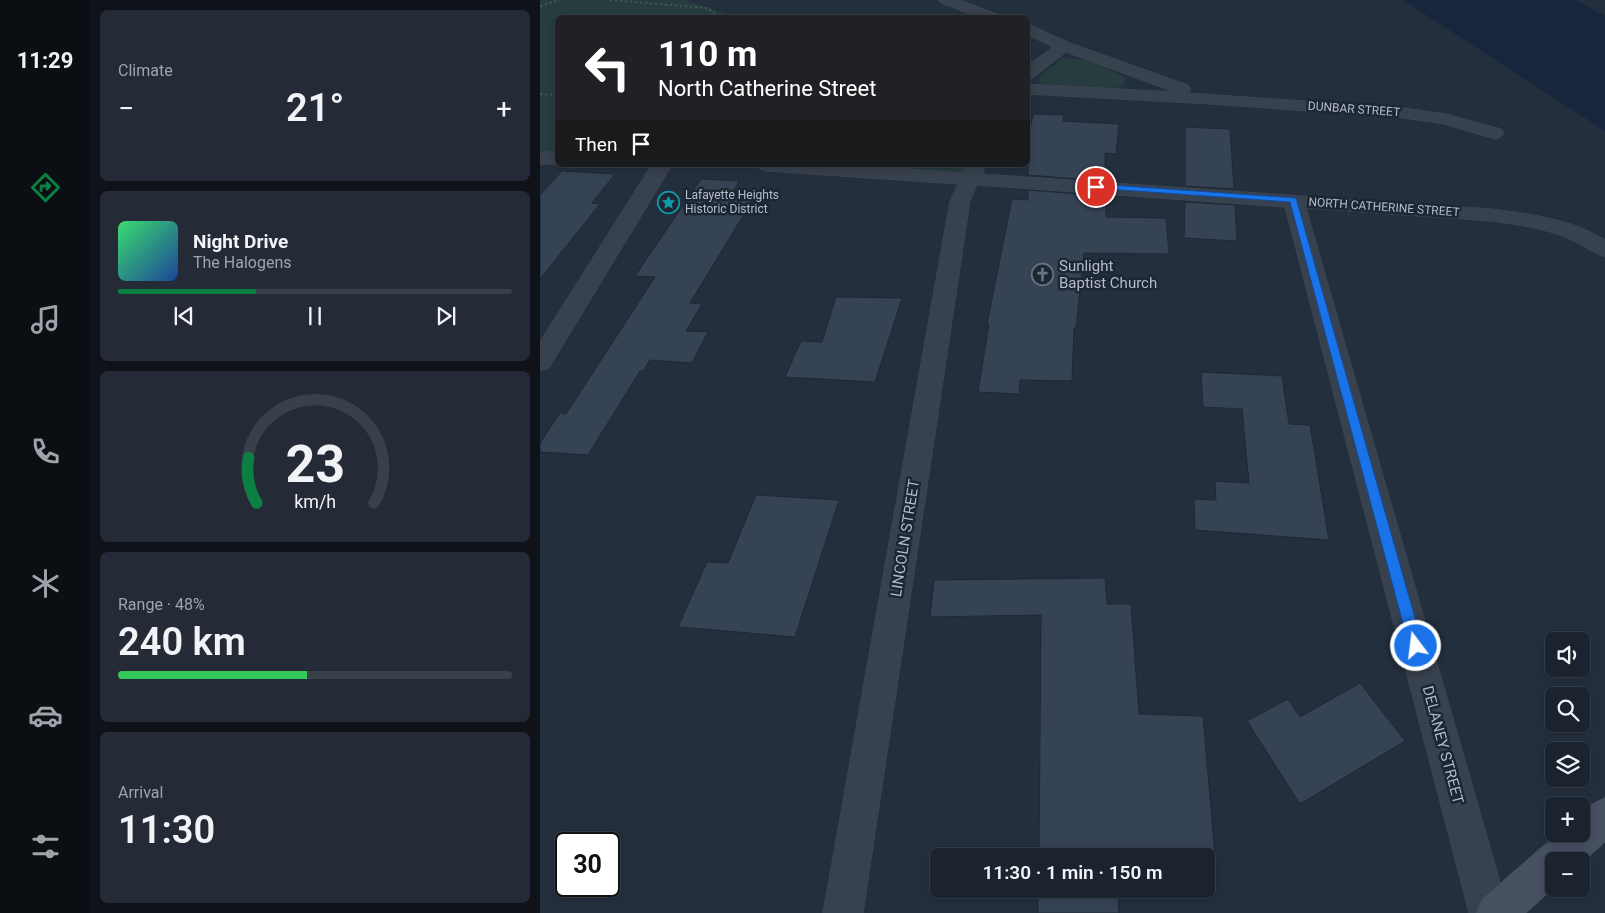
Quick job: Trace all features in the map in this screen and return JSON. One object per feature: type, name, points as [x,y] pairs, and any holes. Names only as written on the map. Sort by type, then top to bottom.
[{"type":"main road","points":[[1565,852],[1605,817]]},
{"type":"main road","points":[[1496,913],[1545,870]]},
{"type":"street","points":[[946,0],[987,15]]},
{"type":"street","name":"DUNBAR STREET","points":[[1030,30],[1064,46],[1210,99]]},
{"type":"street","points":[[1030,72],[1064,46]]},
{"type":"street","name":"DUNBAR STREET","points":[[1030,89],[1210,99],[1404,113],[1446,119],[1496,132]]},
{"type":"street","points":[[540,158],[555,158]]},
{"type":"street","points":[[540,362],[661,167]]},
{"type":"street","name":"NORTH CATHERINE STREET","points":[[826,167],[974,172],[1293,200],[1492,215],[1542,222],[1570,230],[1593,240],[1605,250]]},
{"type":"street","name":"LINCOLN STREET","points":[[843,913],[960,201],[974,172]]},
{"type":"street","name":"DELANEY STREET","points":[[1293,200],[1489,913]]},
{"type":"path","points":[[540,6],[560,0]]},
{"type":"path","points":[[610,0],[708,8],[716,15]]},
{"type":"path","points":[[540,94],[555,95]]},
{"type":"green space","points":[[540,0],[686,0],[730,15],[555,15],[555,158],[540,158]]},
{"type":"green space","points":[[1063,58],[1087,59],[1126,78],[1122,87],[1114,88],[1068,87],[1040,82],[1039,77]]},
{"type":"green space","points":[[798,167],[975,167],[971,178]]},
{"type":"water","points":[[1403,0],[1576,0],[1605,16],[1605,131]]},
{"type":"building","points":[[1033,114],[1064,115],[1063,121],[1119,124],[1116,154],[1105,153],[1105,181],[1028,175],[1028,167],[1030,167],[1030,130]]},
{"type":"building","points":[[1185,127],[1230,129],[1234,189],[1185,186]]},
{"type":"building","points":[[562,171],[615,174],[592,203],[600,204],[540,279],[540,195]]},
{"type":"building","points":[[701,179],[739,181],[733,192],[757,193],[690,303],[702,304],[686,331],[708,332],[692,363],[650,360],[643,371],[640,371],[588,455],[540,452],[540,443],[560,413],[566,414],[655,277],[635,276]]},
{"type":"building","points":[[1028,190],[1106,196],[1106,217],[1166,218],[1169,254],[1084,253],[1076,328],[1074,328],[1072,381],[1020,380],[1019,394],[978,392],[989,324],[987,324],[1012,199],[1028,200]]},
{"type":"building","points":[[1185,202],[1235,205],[1237,241],[1184,238]]},
{"type":"building","points":[[836,297],[902,298],[875,382],[785,377],[801,341],[822,342]]},
{"type":"building","points":[[1201,372],[1282,376],[1289,424],[1310,425],[1329,540],[1195,530],[1194,499],[1216,500],[1215,481],[1249,483],[1242,409],[1203,407]]},
{"type":"building","points":[[756,495],[839,500],[795,637],[678,627],[707,562],[728,563]]},
{"type":"building","points":[[1105,578],[1107,604],[1131,604],[1139,714],[1203,716],[1214,848],[1039,848],[1041,615],[930,617],[934,580]]},
{"type":"building","points":[[1360,683],[1405,741],[1300,804],[1247,721],[1288,699],[1300,717]]},
{"type":"building","points":[[1038,898],[1118,898],[1119,913],[1038,913]]},
{"type":"place","name":"Lafayette Heights Historic District","points":[[669,202]]},
{"type":"place","name":"Sunlight Baptist Church","points":[[1043,275]]},
{"type":"route","points":[[1096,187],[1293,200],[1416,646]]}]
